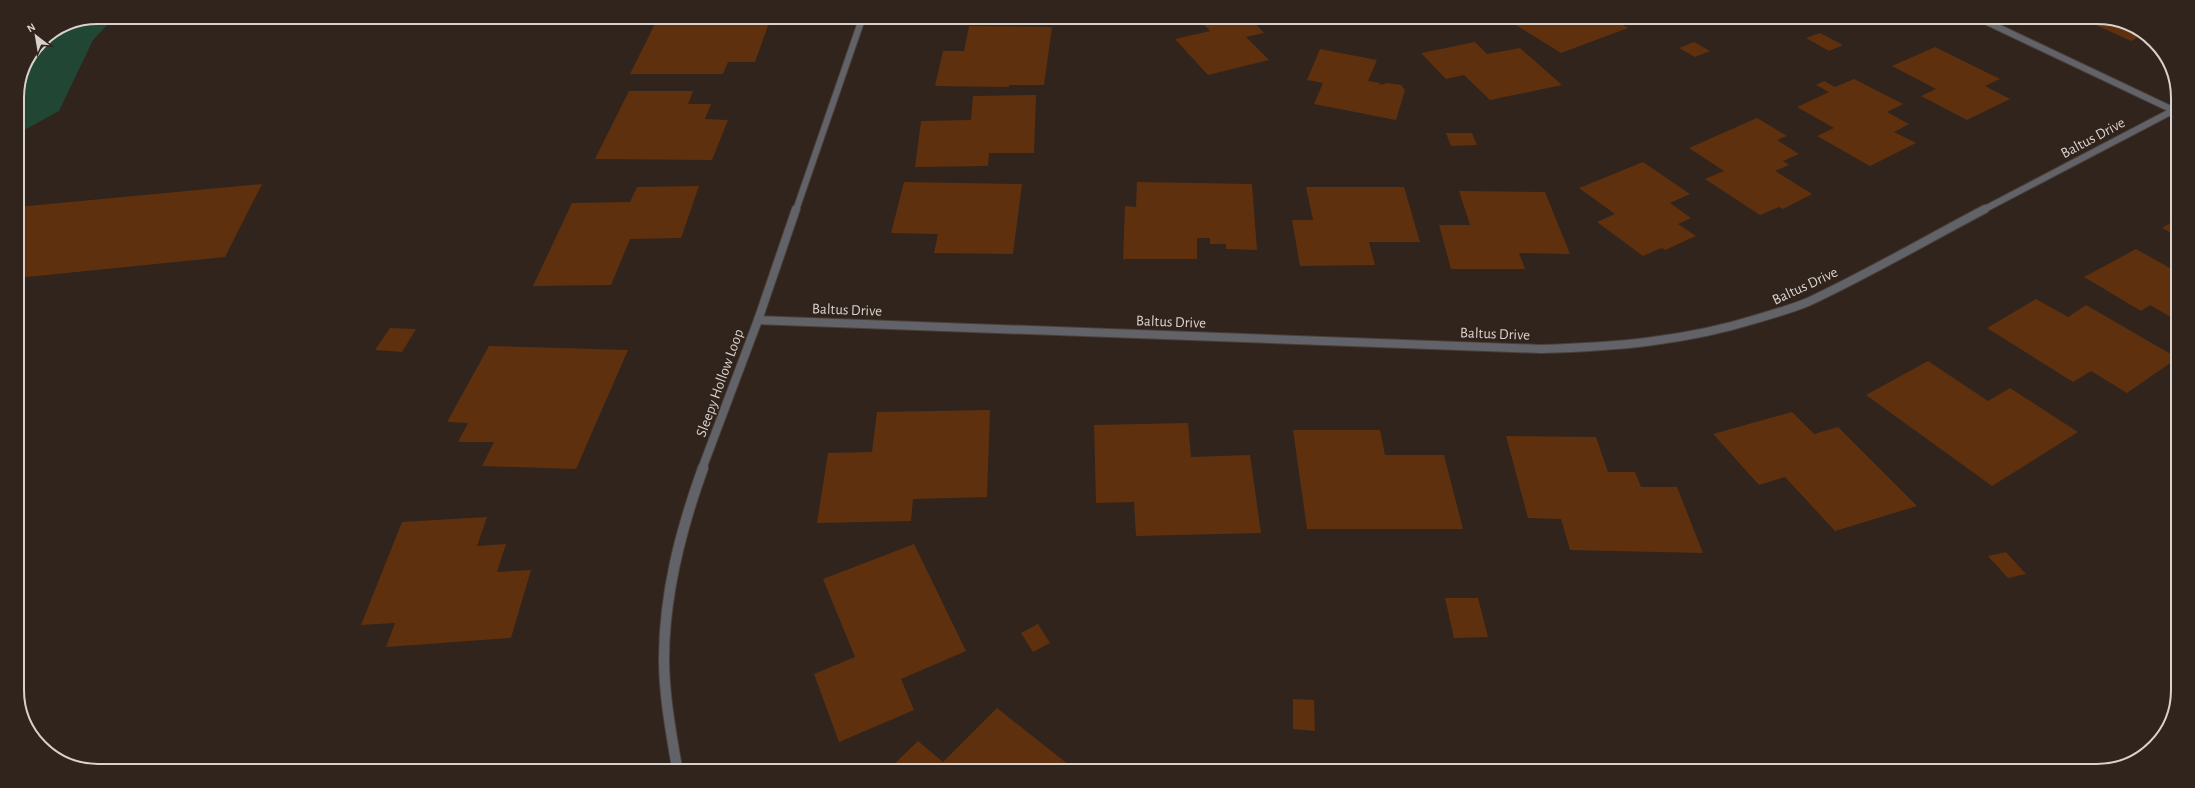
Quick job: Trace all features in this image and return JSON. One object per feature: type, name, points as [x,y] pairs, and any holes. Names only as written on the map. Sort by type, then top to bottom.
[{"type":"street","name":"Sleepy Hollow Loop","points":[[676,764],[668,716],[664,658],[668,603],[675,561],[691,503],[758,320],[860,24]]},
{"type":"street","points":[[1991,24],[2171,108]]},
{"type":"street","name":"Baltus Drive","points":[[758,320],[1541,349],[1596,348],[1654,343],[1711,332],[1764,318],[1807,302],[2171,113]]},
{"type":"green space","points":[[108,24],[93,40],[59,111],[24,130],[25,84],[37,56],[56,56],[56,37],[61,34],[84,25]]},
{"type":"building","points":[[655,24],[769,24],[755,62],[728,62],[723,74],[630,74]]},
{"type":"building","points":[[1204,24],[1256,24],[1264,33],[1246,37],[1269,60],[1208,75],[1175,39],[1210,31]]},
{"type":"building","points":[[1514,24],[1621,24],[1628,28],[1561,53]]},
{"type":"building","points":[[2094,24],[2111,25],[2139,37],[2131,41]]},
{"type":"building","points":[[969,26],[1052,27],[1044,85],[1009,85],[1009,87],[935,86],[943,51],[964,51]]},
{"type":"building","points":[[1820,33],[1843,45],[1829,51],[1806,38]]},
{"type":"building","points":[[1475,42],[1487,54],[1520,48],[1562,85],[1490,100],[1464,75],[1446,79],[1421,53]]},
{"type":"building","points":[[1694,42],[1710,51],[1695,57],[1679,48]]},
{"type":"building","points":[[1935,47],[2000,79],[1985,86],[2010,99],[1967,120],[1921,96],[1936,89],[1892,66]]},
{"type":"building","points":[[1320,49],[1377,60],[1368,81],[1380,83],[1379,85],[1388,83],[1401,85],[1405,90],[1396,120],[1314,104],[1323,83],[1307,80]]},
{"type":"building","points":[[1854,79],[1903,104],[1887,112],[1909,124],[1894,132],[1916,143],[1870,166],[1817,136],[1834,128],[1797,107],[1829,92],[1816,85],[1824,81],[1835,87]]},
{"type":"building","points":[[629,91],[693,91],[688,104],[711,104],[705,119],[728,120],[712,160],[595,159]]},
{"type":"building","points":[[1036,95],[1034,153],[989,153],[988,166],[915,167],[921,121],[971,120],[973,96]]},
{"type":"building","points":[[1757,118],[1787,136],[1777,140],[1799,154],[1783,161],[1789,165],[1775,171],[1812,194],[1783,209],[1779,207],[1760,215],[1705,179],[1724,171],[1689,148]]},
{"type":"building","points":[[1446,133],[1472,133],[1477,145],[1451,146]]},
{"type":"building","points":[[1643,162],[1690,194],[1670,203],[1691,218],[1678,224],[1696,236],[1665,250],[1662,248],[1643,256],[1597,222],[1615,214],[1579,188]]},
{"type":"building","points":[[904,182],[1022,184],[1013,254],[934,253],[938,234],[891,233]]},
{"type":"building","points":[[1137,182],[1252,184],[1257,250],[1226,249],[1226,244],[1210,244],[1210,238],[1197,238],[1197,259],[1123,259],[1125,206],[1136,207]]},
{"type":"building","points":[[262,184],[225,257],[24,277],[24,206]]},
{"type":"building","points":[[699,186],[681,238],[630,239],[611,285],[533,286],[572,203],[630,202],[637,187]]},
{"type":"building","points":[[1306,187],[1404,187],[1420,242],[1369,242],[1375,265],[1300,266],[1292,220],[1313,220]]},
{"type":"building","points":[[1459,191],[1545,192],[1570,254],[1519,253],[1525,269],[1451,269],[1439,225],[1470,225]]},
{"type":"building","points":[[2171,223],[2171,233],[2162,228]]},
{"type":"building","points":[[2136,249],[2171,269],[2171,317],[2150,305],[2141,311],[2084,277]]},
{"type":"building","points":[[2036,299],[2068,317],[2086,305],[2171,354],[2171,362],[2127,393],[2091,371],[2073,382],[1987,328]]},
{"type":"building","points":[[390,328],[416,329],[402,352],[375,350]]},
{"type":"building","points":[[489,346],[628,350],[576,469],[482,466],[494,442],[458,442],[468,423],[447,422]]},
{"type":"building","points":[[1928,361],[1988,401],[2010,388],[2078,432],[1992,486],[1866,395]]},
{"type":"building","points":[[990,410],[987,497],[913,499],[911,521],[817,523],[828,453],[872,452],[877,412]]},
{"type":"building","points":[[1792,412],[1814,434],[1838,427],[1917,506],[1835,531],[1785,477],[1759,485],[1713,434]]},
{"type":"building","points":[[1188,423],[1191,457],[1250,455],[1261,533],[1136,536],[1134,502],[1096,503],[1094,425]]},
{"type":"building","points":[[1293,430],[1380,430],[1385,455],[1444,455],[1463,529],[1307,529]]},
{"type":"building","points":[[1506,436],[1596,437],[1608,472],[1635,472],[1641,487],[1677,487],[1703,553],[1570,550],[1561,519],[1528,518]]},
{"type":"building","points":[[487,517],[477,546],[506,544],[497,572],[531,570],[511,638],[386,647],[395,623],[361,625],[402,522]]},
{"type":"building","points":[[914,544],[966,651],[901,679],[914,710],[839,742],[814,674],[855,657],[823,579]]},
{"type":"building","points":[[2006,552],[2026,574],[2008,578],[1988,556]]},
{"type":"building","points":[[1445,598],[1478,598],[1488,637],[1454,638]]},
{"type":"building","points":[[1038,624],[1050,643],[1033,652],[1021,633]]},
{"type":"building","points":[[1293,699],[1314,700],[1315,731],[1293,729]]},
{"type":"building","points":[[997,708],[1068,764],[894,764],[918,741],[943,762]]}]
